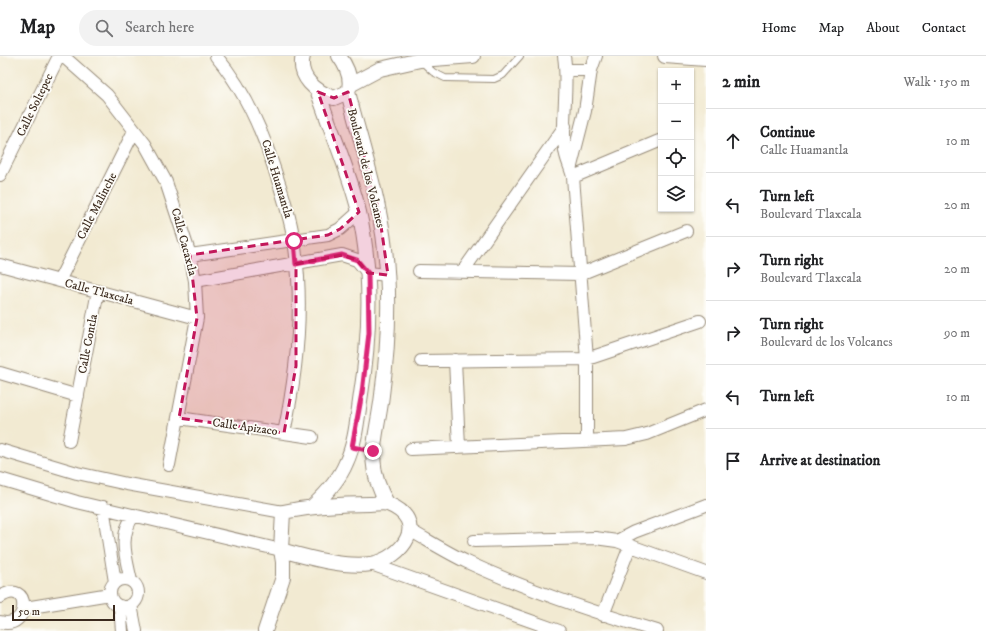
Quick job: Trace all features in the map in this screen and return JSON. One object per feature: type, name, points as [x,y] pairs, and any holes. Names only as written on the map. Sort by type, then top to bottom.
[{"type":"street","name":"Calle Soltepec","points":[[0,175],[59,56]]},
{"type":"street","name":"Calle Cacaxtla","points":[[63,56],[107,95],[145,144],[166,182],[190,255],[195,281],[197,318],[169,465]]},
{"type":"street","name":"Calle Huamantla","points":[[216,56],[228,70],[248,102],[265,139],[287,206],[294,241],[299,283],[296,366],[284,433]]},
{"type":"street","name":"Boulevard de los Volcanes","points":[[339,56],[348,70],[349,89],[379,212],[388,275],[389,330],[382,396],[373,451],[373,469],[378,488],[387,503]]},
{"type":"street","points":[[318,92],[334,98],[380,68],[420,60],[473,56]]},
{"type":"street","points":[[564,56],[566,70],[565,126],[572,172],[587,359],[587,441]]},
{"type":"street","points":[[570,151],[579,131],[585,111],[591,70],[596,56]]},
{"type":"street","points":[[665,56],[706,59]]},
{"type":"street","name":"Boulevard de los Volcanes","points":[[302,57],[308,80],[318,92],[349,176],[359,212],[368,273],[369,333],[362,393],[352,447],[337,480],[313,506]]},
{"type":"street","points":[[566,70],[591,70]]},
{"type":"street","points":[[463,271],[545,152],[565,126]]},
{"type":"street","name":"Calle Malinche","points":[[59,281],[134,131]]},
{"type":"street","points":[[572,172],[658,141]]},
{"type":"street","points":[[545,152],[570,151]]},
{"type":"street","points":[[190,255],[328,235],[340,229],[359,212]]},
{"type":"street","points":[[419,272],[463,271],[580,274],[686,231]]},
{"type":"street","points":[[195,281],[342,255],[357,260],[368,273],[388,275]]},
{"type":"street","name":"Calle Tlaxcala","points":[[0,265],[197,318]]},
{"type":"street","name":"Calle Contla","points":[[69,441],[98,291]]},
{"type":"street","points":[[421,361],[587,359],[700,321]]},
{"type":"street","points":[[455,360],[459,447]]},
{"type":"street","points":[[0,373],[78,396]]},
{"type":"street","points":[[362,393],[382,396]]},
{"type":"street","points":[[411,449],[626,439],[647,434],[706,410]]},
{"type":"street","name":"Calle Apizaco","points":[[179,418],[312,437]]},
{"type":"street","points":[[352,447],[373,451]]},
{"type":"street","points":[[0,450],[77,473],[127,484],[282,512],[313,506],[387,503],[400,511],[408,521],[411,531],[406,542],[396,552],[371,564]]},
{"type":"street","points":[[0,479],[77,502],[103,507],[309,558],[348,564],[371,564],[558,631]]},
{"type":"street","points":[[617,541],[634,532],[706,506]]},
{"type":"street","points":[[103,507],[115,582]]},
{"type":"street","points":[[265,631],[283,577],[281,550],[282,512]]},
{"type":"street","points":[[125,606],[137,599],[138,591],[131,581],[124,546],[127,524],[134,515]]},
{"type":"street","points":[[411,531],[474,565],[546,595],[657,631]]},
{"type":"street","points":[[474,541],[595,538],[617,541],[706,573]]},
{"type":"street","points":[[604,615],[630,546]]},
{"type":"street","points":[[131,581],[123,579],[115,582],[112,586],[110,594],[113,602],[125,606],[136,631]]},
{"type":"street","points":[[0,597],[8,594],[17,596],[21,599],[25,608],[23,617],[16,624],[6,625],[0,622]]},
{"type":"street","points":[[25,608],[110,594]]},
{"type":"street","points":[[122,631],[125,606]]},
{"type":"lane","points":[[420,60],[433,72],[445,78],[494,79],[503,75],[520,56]]},
{"type":"highlighted area","points":[[318,92],[334,98],[348,92],[379,212],[388,275],[368,273],[357,260],[342,255],[296,264],[296,366],[284,433],[179,418],[197,318],[190,255],[328,235],[340,229],[359,212]]},
{"type":"route","points":[[294,241],[296,264],[319,258],[342,255],[357,260],[368,273],[369,333],[362,393],[352,447],[373,451]]}]
